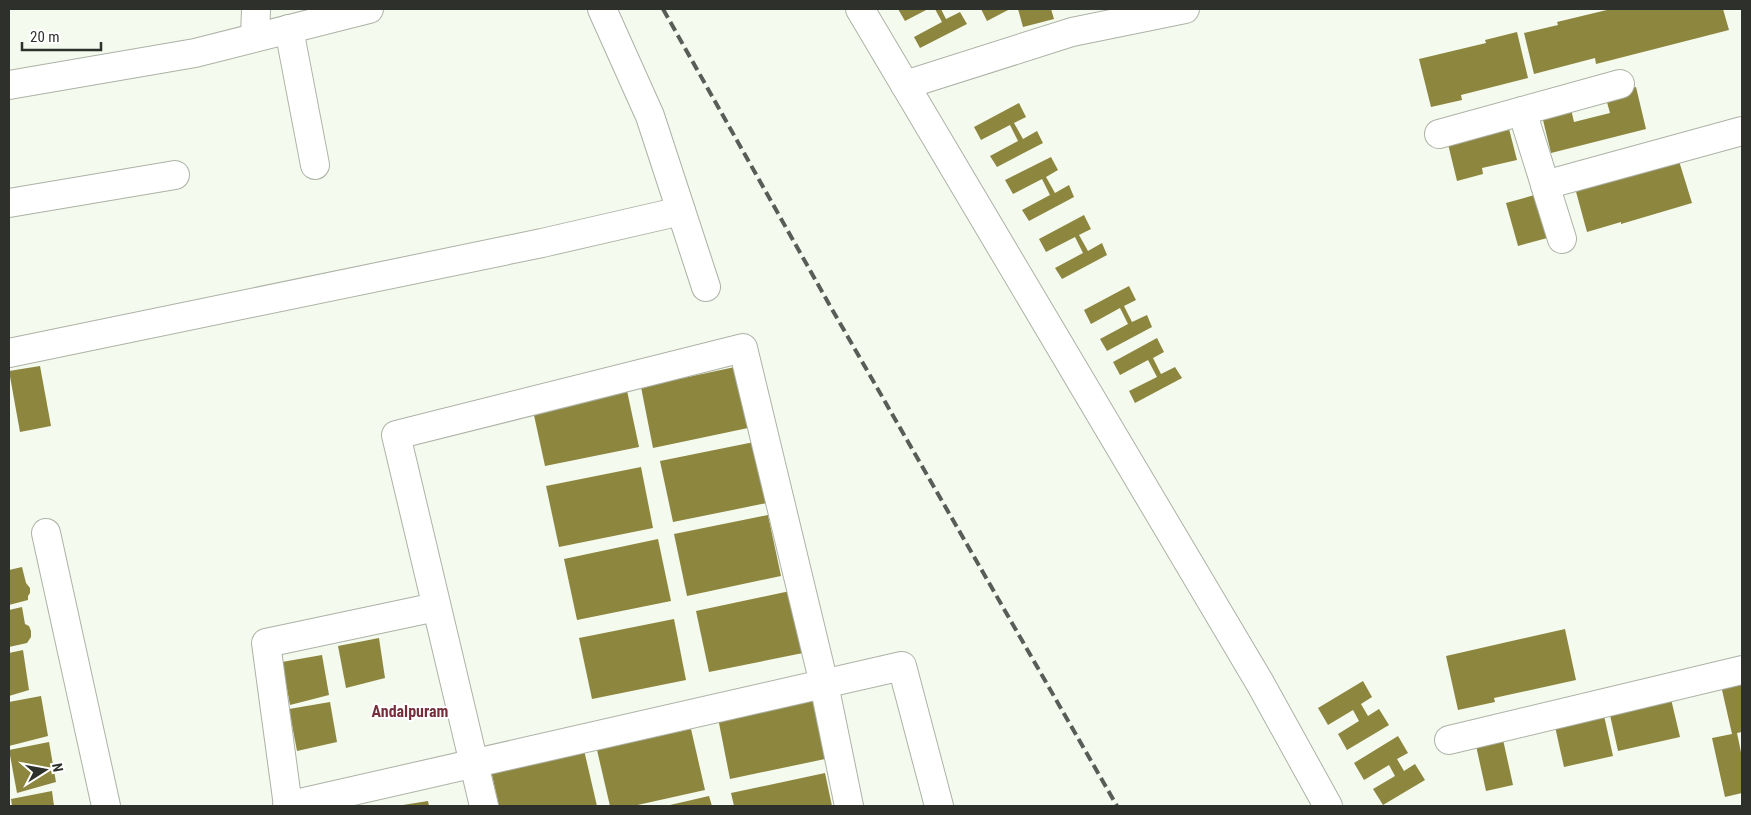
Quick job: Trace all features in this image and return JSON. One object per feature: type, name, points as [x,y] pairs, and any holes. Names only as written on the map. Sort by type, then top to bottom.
[{"type":"street","points":[[256,9],[256,37]]},
{"type":"street","points":[[9,85],[195,53],[369,9]]},
{"type":"street","points":[[602,9],[650,116],[706,287]]},
{"type":"street","points":[[860,9],[1254,675],[1328,806]]},
{"type":"street","points":[[905,85],[1072,32],[1185,9]]},
{"type":"street","points":[[288,29],[315,165]]},
{"type":"street","points":[[1439,134],[1620,84]]},
{"type":"street","points":[[1522,111],[1562,239]]},
{"type":"street","points":[[1545,185],[1742,131]]},
{"type":"street","points":[[9,203],[175,175]]},
{"type":"street","points":[[9,353],[542,243],[680,211]]},
{"type":"street","points":[[484,806],[396,435],[743,348],[824,684],[849,806]]},
{"type":"street","points":[[46,532],[106,806]]},
{"type":"street","points":[[436,607],[266,643],[288,806],[902,666],[939,806]]},
{"type":"street","points":[[1449,740],[1742,670]]},
{"type":"building","points":[[898,9],[928,9],[905,21]]},
{"type":"building","points":[[935,9],[941,9],[946,19],[960,12],[967,24],[920,48],[914,37],[942,22]]},
{"type":"building","points":[[981,9],[1010,9],[987,21]]},
{"type":"building","points":[[1018,9],[1051,9],[1054,19],[1023,27]]},
{"type":"building","points":[[1611,9],[1723,9],[1729,30],[1596,64],[1595,58],[1534,74],[1524,33],[1558,25],[1557,22]]},
{"type":"building","points":[[1517,32],[1528,78],[1461,95],[1462,100],[1431,107],[1419,59],[1486,43],[1485,40]]},
{"type":"building","points":[[1636,87],[1646,129],[1551,153],[1541,112],[1570,105],[1574,122],[1610,113],[1605,95]]},
{"type":"building","points":[[1019,103],[1026,117],[1014,123],[1023,139],[1037,131],[1043,143],[997,167],[990,156],[1018,141],[1010,125],[981,140],[974,127]]},
{"type":"building","points":[[1508,125],[1517,160],[1482,168],[1483,174],[1457,181],[1447,140]]},
{"type":"building","points":[[1051,157],[1058,170],[1046,177],[1055,193],[1069,185],[1074,197],[1029,221],[1022,210],[1050,195],[1042,179],[1013,194],[1005,180]]},
{"type":"building","points":[[1679,161],[1692,203],[1587,232],[1575,188]]},
{"type":"building","points":[[1538,194],[1551,237],[1518,246],[1506,203]]},
{"type":"building","points":[[1084,215],[1091,229],[1079,235],[1088,251],[1102,243],[1107,255],[1062,279],[1055,268],[1083,253],[1075,237],[1046,252],[1039,239]]},
{"type":"building","points":[[1129,286],[1136,300],[1124,306],[1132,322],[1147,315],[1152,327],[1107,351],[1100,339],[1128,324],[1120,308],[1091,324],[1084,310]]},
{"type":"building","points":[[1157,338],[1164,352],[1153,358],[1161,374],[1175,367],[1182,378],[1135,403],[1129,391],[1157,377],[1148,360],[1120,375],[1113,362]]},
{"type":"building","points":[[40,366],[51,426],[20,432],[9,371]]},
{"type":"building","points":[[735,367],[748,428],[653,448],[641,387]]},
{"type":"building","points":[[626,386],[639,447],[545,466],[532,406]]},
{"type":"building","points":[[754,442],[767,503],[673,522],[660,461]]},
{"type":"building","points":[[641,467],[653,528],[559,547],[546,486]]},
{"type":"building","points":[[768,515],[781,576],[687,596],[674,534]]},
{"type":"building","points":[[658,539],[671,601],[577,620],[564,559]]},
{"type":"building","points":[[22,567],[26,583],[30,588],[28,600],[9,605],[9,570]]},
{"type":"building","points":[[790,591],[803,653],[709,672],[696,611]]},
{"type":"building","points":[[22,607],[25,624],[29,626],[31,637],[27,643],[9,647],[9,610]]},
{"type":"building","points":[[674,619],[686,680],[592,699],[579,638]]},
{"type":"building","points":[[1565,629],[1576,680],[1494,698],[1495,702],[1458,710],[1446,656]]},
{"type":"building","points":[[379,638],[385,678],[346,688],[338,646]]},
{"type":"building","points":[[23,650],[29,690],[9,696],[9,653]]},
{"type":"building","points":[[322,655],[329,695],[290,705],[282,662]]},
{"type":"building","points":[[1742,680],[1742,732],[1737,733],[1742,757],[1742,793],[1725,797],[1712,738],[1732,734],[1720,681]]},
{"type":"building","points":[[1363,681],[1372,697],[1361,704],[1368,716],[1379,709],[1389,725],[1347,750],[1338,734],[1359,721],[1353,710],[1328,725],[1318,708]]},
{"type":"building","points":[[41,696],[48,736],[9,746],[9,702]]},
{"type":"building","points":[[812,698],[825,759],[730,779],[718,718]]},
{"type":"building","points":[[1671,699],[1680,737],[1618,751],[1608,706]]},
{"type":"building","points":[[330,702],[337,742],[297,751],[289,709]]},
{"type":"building","points":[[1603,711],[1613,756],[1564,767],[1554,722]]},
{"type":"building","points":[[691,729],[705,790],[633,806],[610,806],[597,750]]},
{"type":"building","points":[[1502,735],[1513,785],[1486,791],[1475,741]]},
{"type":"building","points":[[1398,736],[1408,753],[1397,759],[1404,771],[1415,764],[1425,780],[1383,805],[1373,789],[1395,776],[1389,765],[1364,780],[1354,763]]},
{"type":"building","points":[[49,742],[56,782],[17,793],[9,750]]},
{"type":"building","points":[[584,750],[597,806],[499,806],[491,771]]},
{"type":"building","points":[[825,773],[832,806],[734,806],[731,793]]},
{"type":"building","points":[[52,791],[54,806],[12,806],[11,799]]},
{"type":"building","points":[[709,796],[712,806],[670,806],[670,805]]},
{"type":"building","points":[[428,801],[429,806],[403,806],[403,805]]},
{"type":"railway","points":[[663,9],[829,304],[1117,806]]},
{"type":"district","name":"Andalpuram","points":[[410,711]]}]
